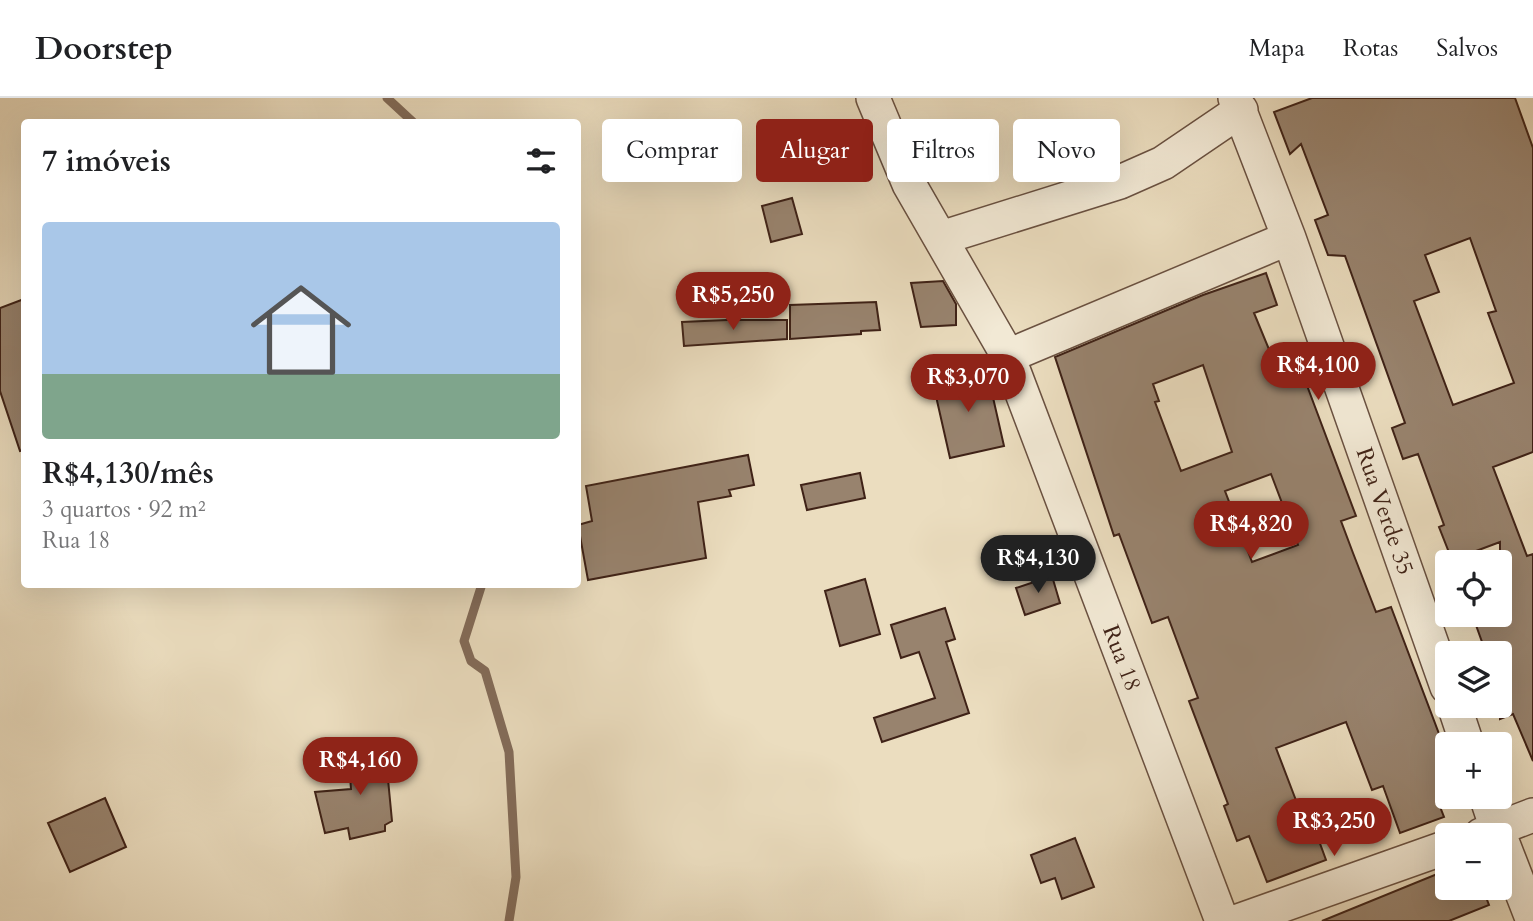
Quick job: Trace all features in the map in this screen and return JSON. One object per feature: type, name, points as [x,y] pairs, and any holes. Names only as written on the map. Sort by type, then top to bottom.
[{"type":"street","name":"Rua 18","points":[[873,98],[909,184],[1008,356],[1222,921]]},
{"type":"street","points":[[941,238],[1120,182],[1163,163],[1238,104]]},
{"type":"street","name":"Rua Verde 35","points":[[1238,104],[1289,238],[1435,653]]},
{"type":"street","points":[[1008,356],[1289,238]]},
{"type":"street","points":[[1512,825],[1533,815]]},
{"type":"street","points":[[1238,921],[1435,851]]},
{"type":"street","points":[[1512,874],[1533,921]]},
{"type":"building","points":[[1312,98],[1515,98],[1533,148],[1533,452],[1493,467],[1527,556],[1533,554],[1533,761],[1512,714],[1512,641],[1482,641],[1477,627],[1512,627],[1512,550],[1500,550],[1500,542],[1479,550],[1448,550],[1439,527],[1444,525],[1418,454],[1403,459],[1392,428],[1405,423],[1345,256],[1328,255],[1315,220],[1328,215],[1301,144],[1290,154],[1274,112]],"holes":[[[1470,238],[1496,311],[1488,313],[1514,383],[1453,405],[1414,301],[1439,292],[1425,255]]]},
{"type":"building","points":[[792,198],[802,234],[771,242],[762,206]]},
{"type":"building","points":[[1266,273],[1277,305],[1254,313],[1273,359],[1294,351],[1356,516],[1341,521],[1353,553],[1376,612],[1391,607],[1438,732],[1435,732],[1435,809],[1441,809],[1444,817],[1400,833],[1383,786],[1372,790],[1346,722],[1276,748],[1297,803],[1304,800],[1326,860],[1267,882],[1249,836],[1237,841],[1224,806],[1228,804],[1189,701],[1198,698],[1168,617],[1152,623],[1119,534],[1114,536],[1055,357],[1203,295]],"holes":[[[1203,365],[1232,452],[1181,471],[1155,402],[1159,401],[1153,384]],[[1271,474],[1298,545],[1252,562],[1225,491]]]},
{"type":"building","points":[[943,281],[956,304],[956,325],[921,327],[911,283]]},
{"type":"building","points":[[21,300],[20,451],[0,391],[0,308]]},
{"type":"building","points":[[876,302],[880,330],[790,339],[790,305]]},
{"type":"building","points":[[787,320],[787,339],[684,346],[682,322]]},
{"type":"building","points":[[987,371],[1004,446],[950,458],[933,383]]},
{"type":"building","points":[[748,455],[754,485],[729,490],[731,496],[698,502],[706,558],[588,580],[581,542],[581,524],[592,521],[586,486]]},
{"type":"building","points":[[860,473],[865,498],[807,510],[801,485]]},
{"type":"building","points":[[1052,576],[1060,603],[1025,615],[1016,588]]},
{"type":"building","points":[[865,579],[880,634],[840,646],[825,591]]},
{"type":"building","points":[[945,608],[955,639],[946,642],[969,713],[882,742],[874,718],[935,698],[919,652],[901,658],[891,625]]},
{"type":"building","points":[[385,748],[392,821],[385,825],[385,831],[350,839],[348,828],[325,833],[315,792],[351,789],[348,751]]},
{"type":"building","points":[[105,798],[126,847],[70,872],[48,823]]},
{"type":"building","points":[[1075,838],[1094,887],[1062,899],[1055,878],[1041,883],[1031,855]]},
{"type":"building","points":[[1435,875],[1435,900],[1487,900],[1489,905],[1449,921],[1322,921]]},
{"type":"waterway","points":[[387,98],[410,119]]},
{"type":"waterway","points":[[481,588],[464,641],[471,661],[485,671],[509,752],[516,877],[509,921]]}]
